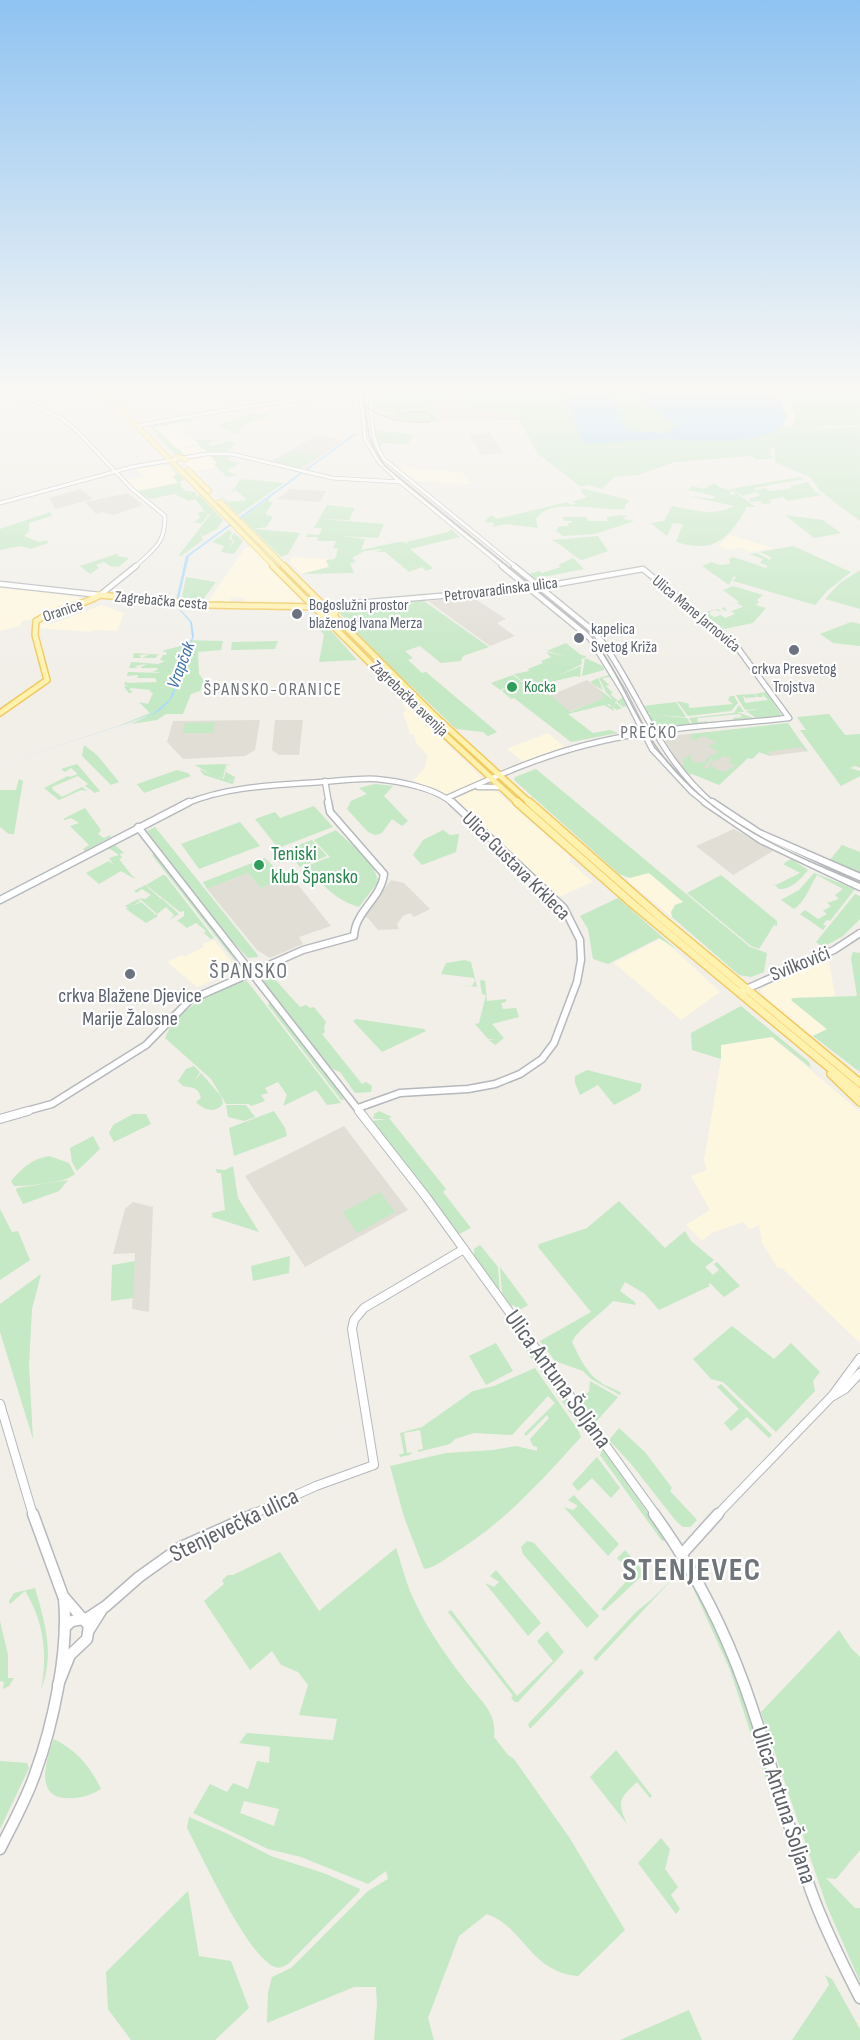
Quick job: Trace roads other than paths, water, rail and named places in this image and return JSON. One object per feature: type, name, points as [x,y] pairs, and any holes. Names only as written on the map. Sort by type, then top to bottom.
[{"type":"main road","name":"Zagrebačka avenija","points":[[196,481],[499,776],[501,787],[738,993],[777,1024]]},
{"type":"main road","name":"Zagrebačka avenija","points":[[237,523],[315,607],[499,776],[594,860],[811,1042]]},
{"type":"main road","name":"Zagrebačka cesta","points":[[100,595],[176,603],[292,608],[323,606]]},
{"type":"main road","name":"Oranice","points":[[0,713],[47,680],[44,661],[34,631],[36,621],[44,616],[94,600],[100,595]]},
{"type":"main road","points":[[94,600],[111,597]]},
{"type":"main road","points":[[292,608],[303,605],[308,599]]},
{"type":"main road","points":[[335,618],[335,612],[341,605]]},
{"type":"main road","points":[[777,1024],[860,1093]]},
{"type":"main road","points":[[777,1024],[860,1102]]},
{"type":"main road","points":[[811,1042],[860,1076]]},
{"type":"main road","points":[[811,1042],[860,1083]]},
{"type":"street","points":[[0,502],[79,481]]},
{"type":"street","points":[[100,595],[147,556],[161,541],[165,532],[163,513],[124,481]]},
{"type":"street","points":[[377,481],[411,483],[602,641],[654,732],[686,777],[730,814],[788,848],[860,878]]},
{"type":"street","points":[[400,482],[578,627],[594,644],[624,693],[649,743],[692,792],[735,825],[792,857],[860,887]]},
{"type":"street","name":"Petrovaradinska ulica","points":[[323,606],[539,587],[643,569]]},
{"type":"street","name":"Ulica Mane Jarnovića","points":[[643,569],[737,647],[789,718]]},
{"type":"street","name":"Zagrebačka cesta","points":[[0,584],[100,595]]},
{"type":"street","name":"Ulica Gustava Krkleca","points":[[447,798],[586,744],[644,733],[789,718]]},
{"type":"street","points":[[662,744],[664,734],[678,730]]},
{"type":"street","points":[[626,736],[641,738],[649,743]]},
{"type":"street","name":"Ulica Gustava Krkleca","points":[[0,900],[178,806],[212,793],[240,788],[325,781],[392,780],[447,798],[564,908],[576,927],[583,947],[579,975],[563,1023],[550,1048],[520,1073],[489,1085],[469,1089],[403,1092],[358,1108]]},
{"type":"street","points":[[0,1119],[31,1112],[60,1100],[146,1045],[190,1000],[303,950],[354,936],[356,921],[380,888],[384,874],[330,812],[325,781]]},
{"type":"street","points":[[472,789],[489,786],[501,787]]},
{"type":"street","name":"Ulica Antuna Šoljana","points":[[138,827],[358,1108],[464,1249],[630,1478],[682,1554],[715,1617],[744,1685],[814,1898],[835,1949],[860,1998]]},
{"type":"street","name":"Svilkovići","points":[[738,993],[765,977],[837,949],[860,933]]},
{"type":"street","name":"Stenjevečka ulica","points":[[82,1619],[105,1606],[139,1577],[181,1547],[316,1486],[374,1465],[352,1329],[354,1320],[364,1308],[464,1249]]},
{"type":"street","points":[[682,1554],[746,1483],[832,1396],[860,1358]]},
{"type":"street","points":[[832,1396],[844,1389],[860,1373]]},
{"type":"street","points":[[0,1404],[40,1537],[63,1596],[66,1617],[58,1685],[35,1775],[0,1849]]},
{"type":"street","points":[[58,1685],[70,1655],[87,1639],[89,1630],[87,1623],[63,1596]]},
{"type":"street","name":"Stenjevečka ulica","points":[[89,1630],[105,1606]]},
{"type":"street","points":[[65,1627],[72,1621],[82,1619]]},
{"type":"street","points":[[64,1641],[70,1647],[77,1647]]},
{"type":"water","points":[[292,481],[189,556],[177,606],[192,622],[194,636],[173,696],[164,707],[157,712],[145,718],[0,764],[144,718],[154,713],[170,699],[192,637],[190,622],[175,605],[186,556]]},
{"type":"tram line","points":[[404,481],[587,631],[607,659],[657,748],[677,773],[699,794],[748,830],[775,845],[860,883]]},
{"type":"place","name":"Bogoslužni prostor blaženog Ivana Merza","points":[[297,614]]},
{"type":"place","name":"kapelica Svetog Križa","points":[[579,638]]},
{"type":"place","name":"crkva Presvetog Trojstva","points":[[794,650]]},
{"type":"place","name":"Kocka","points":[[512,687]]},
{"type":"place","name":"Teniski klub Špansko","points":[[259,865]]},
{"type":"place","name":"crkva Blažene Djevice Marije Žalosne","points":[[130,974]]},
{"type":"district","name":"ŠPANSKO-ORANICE","points":[[273,689]]},
{"type":"district","name":"PREČKO","points":[[649,732]]},
{"type":"district","name":"ŠPANSKO","points":[[249,971]]},
{"type":"district","name":"STENJEVEC","points":[[692,1570]]},
{"type":"water label","name":"Vrapčak","points":[[181,665]]}]
